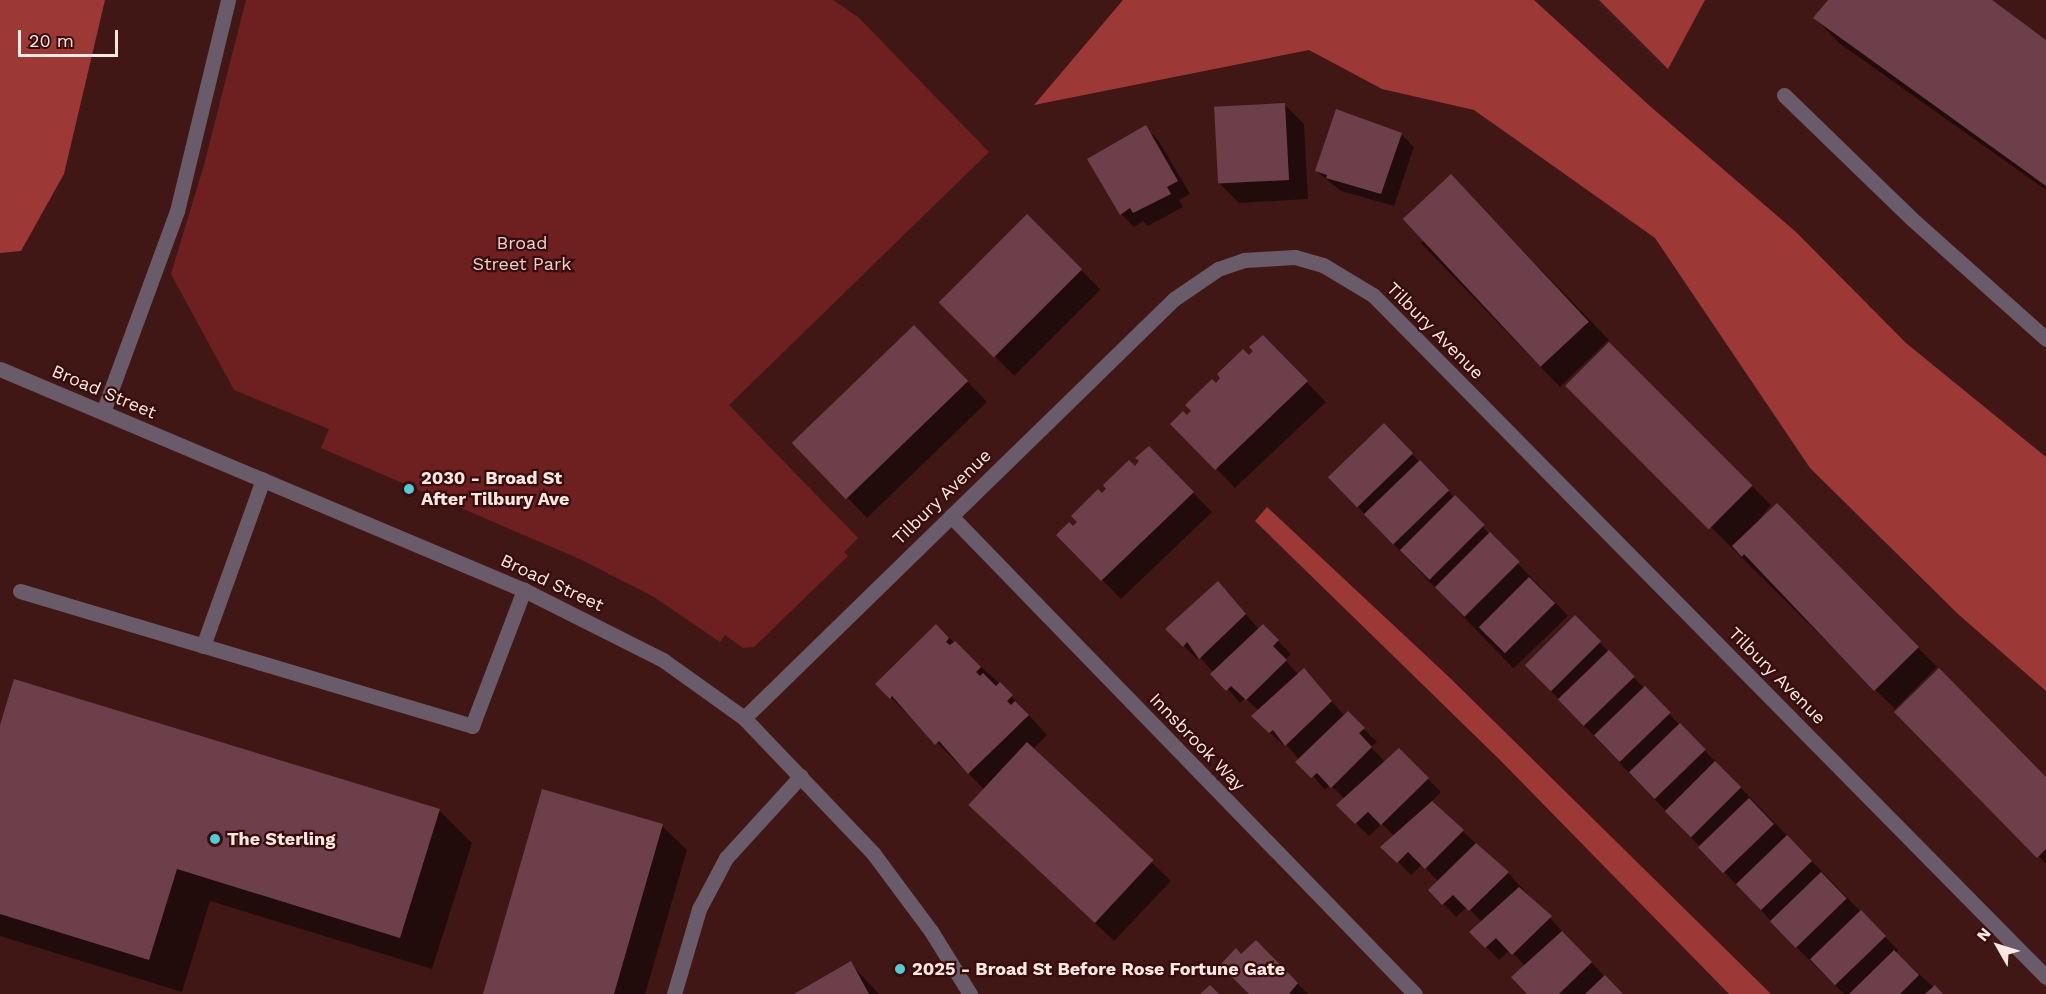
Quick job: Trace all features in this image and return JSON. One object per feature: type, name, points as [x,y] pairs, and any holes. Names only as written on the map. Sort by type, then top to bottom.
[{"type":"street","points":[[103,412],[177,211],[228,0]]},
{"type":"street","points":[[1784,95],[1912,219],[2046,339]]},
{"type":"street","name":"Tilbury Avenue","points":[[744,718],[1174,299],[1196,282],[1244,260],[1269,256],[1323,265],[1373,295],[2046,977]]},
{"type":"street","name":"Broad Street","points":[[0,369],[524,590],[663,660],[744,718],[873,853],[931,931],[970,994]]},
{"type":"street","points":[[203,646],[263,479]]},
{"type":"street","name":"Innsbrook Way","points":[[951,516],[1414,994]]},
{"type":"street","points":[[20,591],[471,726],[524,590]]},
{"type":"street","points":[[674,994],[699,909],[726,858],[801,776]]},
{"type":"green space","name":"Broad Street Park","points":[[246,0],[833,0],[858,17],[989,152],[729,405],[858,538],[844,552],[848,556],[754,647],[743,648],[725,635],[720,642],[654,597],[580,559],[321,448],[329,429],[234,390],[171,274],[204,165]]},
{"type":"shaded area","points":[[0,0],[105,0],[64,174],[21,251],[0,253]]},
{"type":"shaded area","points":[[1123,0],[1534,0],[1651,107],[1796,232],[1906,343],[2046,457],[2046,691],[1958,614],[1810,468],[1655,238],[1474,110],[1382,89],[1309,50],[1034,105]]},
{"type":"shaded area","points":[[1599,0],[1705,0],[1668,69]]},
{"type":"shaded area","points":[[1267,507],[1450,678],[1771,994],[1729,994],[1501,761],[1255,521]]},
{"type":"building","points":[[1828,0],[1992,0],[2046,40],[2046,186],[1813,18]]},
{"type":"building","points":[[1285,103],[1289,180],[1218,184],[1214,107]]},
{"type":"building","points":[[1336,109],[1402,133],[1381,194],[1326,178],[1327,175],[1315,171]]},
{"type":"building","points":[[1146,125],[1178,181],[1167,187],[1171,194],[1133,213],[1130,208],[1120,215],[1087,159]]},
{"type":"building","points":[[1451,174],[1589,322],[1540,367],[1403,219]]},
{"type":"building","points":[[1027,214],[1082,269],[994,358],[939,302]]},
{"type":"building","points":[[914,325],[968,381],[846,499],[792,443]]},
{"type":"building","points":[[1263,335],[1308,381],[1215,470],[1170,424],[1183,411],[1187,415],[1191,411],[1185,405],[1212,379],[1216,383],[1220,378],[1217,374],[1243,349],[1249,355],[1253,351],[1249,347]]},
{"type":"building","points":[[1609,342],[1753,486],[1709,529],[1565,386]]},
{"type":"building","points":[[1384,423],[1413,453],[1357,507],[1328,477]]},
{"type":"building","points":[[1149,446],[1194,492],[1101,581],[1056,535],[1069,522],[1073,526],[1077,522],[1071,516],[1098,489],[1102,493],[1106,489],[1103,485],[1129,460],[1135,466],[1139,461],[1135,458]]},
{"type":"building","points":[[1420,460],[1449,490],[1393,544],[1364,514]]},
{"type":"building","points":[[1455,495],[1485,525],[1430,580],[1400,550]]},
{"type":"building","points":[[1777,503],[1919,647],[1874,691],[1744,554],[1742,557],[1732,546]]},
{"type":"building","points":[[1490,532],[1520,562],[1465,617],[1435,587]]},
{"type":"building","points":[[1529,577],[1555,603],[1505,653],[1479,627]]},
{"type":"building","points":[[1218,581],[1246,614],[1199,659],[1187,642],[1183,647],[1165,629]]},
{"type":"building","points":[[1575,615],[1601,641],[1551,691],[1525,665]]},
{"type":"building","points":[[936,624],[949,638],[946,642],[950,645],[955,641],[981,667],[976,672],[980,676],[983,673],[996,686],[1000,682],[1013,695],[1007,701],[1011,705],[1015,701],[1029,715],[968,774],[939,741],[935,745],[892,696],[890,699],[875,684]]},
{"type":"building","points":[[1263,624],[1279,640],[1273,646],[1287,660],[1246,700],[1231,686],[1226,691],[1210,674]]},
{"type":"building","points":[[1609,650],[1635,677],[1584,726],[1558,699]]},
{"type":"building","points":[[1304,668],[1332,701],[1285,746],[1273,730],[1269,733],[1251,716]]},
{"type":"building","points":[[1939,668],[2046,777],[2046,849],[2037,858],[1894,712]]},
{"type":"building","name":"The Sterling","points":[[14,679],[440,809],[400,938],[177,869],[149,960],[0,914],[0,725]]},
{"type":"building","points":[[1645,686],[1671,713],[1620,762],[1594,735]]},
{"type":"building","points":[[1348,711],[1365,728],[1359,733],[1372,747],[1331,788],[1317,773],[1311,778],[1295,762]]},
{"type":"building","points":[[1680,723],[1706,750],[1655,799],[1629,772]]},
{"type":"building","points":[[1027,742],[1154,860],[1095,923],[968,805]]},
{"type":"building","points":[[1399,748],[1429,778],[1381,825],[1368,812],[1355,824],[1336,805]]},
{"type":"building","points":[[1715,761],[1741,787],[1691,837],[1665,811]]},
{"type":"building","points":[[542,789],[663,824],[614,994],[483,994]]},
{"type":"building","points":[[1749,798],[1774,824],[1723,873],[1698,847]]},
{"type":"building","points":[[1432,801],[1464,830],[1425,869],[1408,852],[1397,863],[1380,847]]},
{"type":"building","points":[[1787,835],[1812,861],[1761,910],[1736,884]]},
{"type":"building","points":[[1476,843],[1509,872],[1469,911],[1453,895],[1442,905],[1428,890]]},
{"type":"building","points":[[1821,872],[1847,899],[1796,948],[1770,921]]},
{"type":"building","points":[[1519,887],[1552,916],[1512,955],[1496,938],[1485,948],[1469,932]]},
{"type":"building","points":[[1861,910],[1886,936],[1835,985],[1810,959]]},
{"type":"building","points":[[1562,931],[1592,962],[1559,994],[1527,994],[1511,977]]},
{"type":"building","points":[[1256,940],[1298,983],[1289,994],[1249,994],[1220,965],[1236,948],[1241,954]]},
{"type":"building","points":[[1894,950],[1919,975],[1900,994],[1849,994]]},
{"type":"building","points":[[851,961],[869,994],[794,994]]},
{"type":"building","points":[[1605,975],[1623,994],[1585,994]]},
{"type":"building","points":[[1210,985],[1219,994],[1200,994]]},
{"type":"building","points":[[1935,985],[1943,994],[1925,994]]},
{"type":"place","name":"2030 - Broad St After Tilbury Ave","points":[[409,489]]},
{"type":"place","name":"The Sterling","points":[[215,839]]},
{"type":"place","name":"2025 - Broad St Before Rose Fortune Gate","points":[[900,969]]}]
